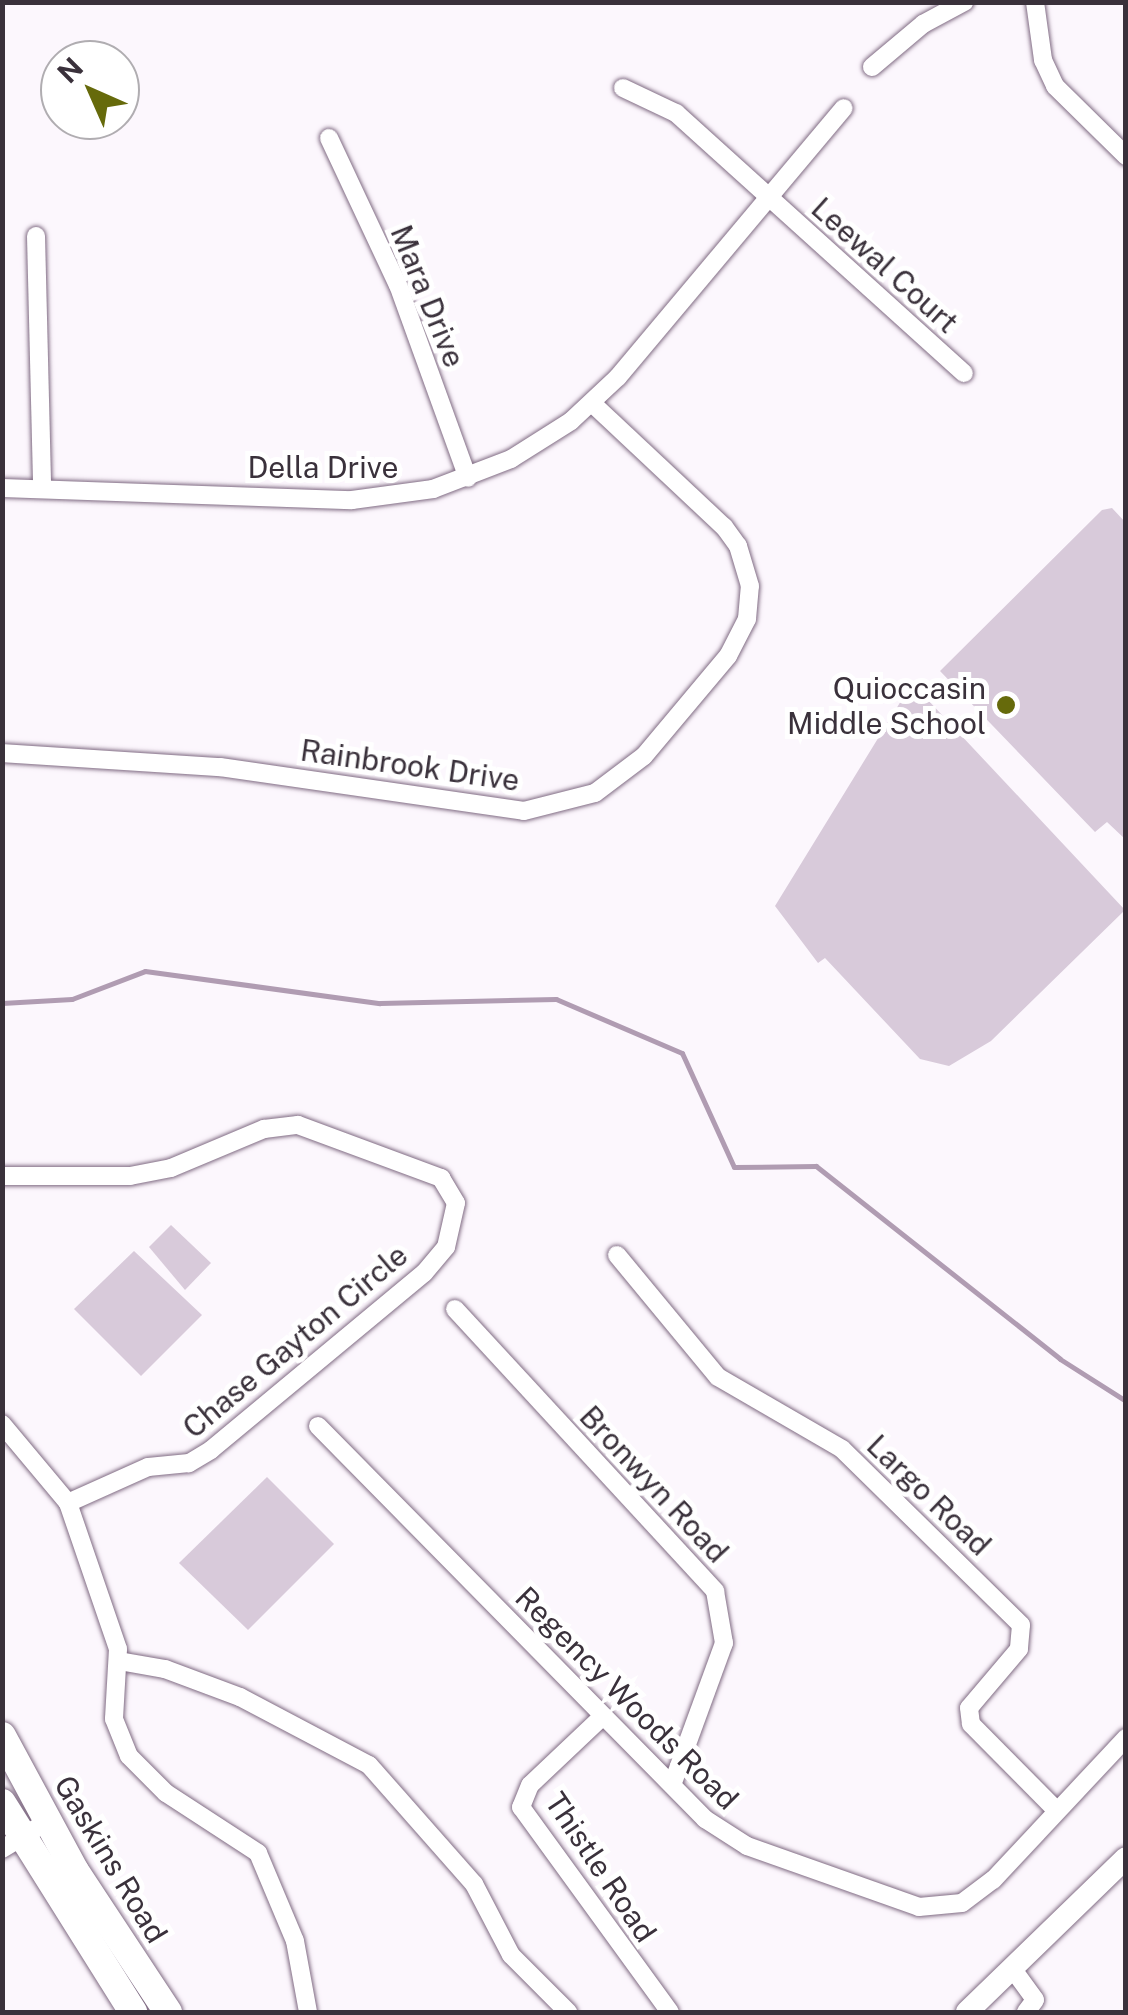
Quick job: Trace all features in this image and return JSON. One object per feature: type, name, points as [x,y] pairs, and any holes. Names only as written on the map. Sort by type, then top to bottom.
[{"type":"main road","name":"Gaskins Road","points":[[2,1736],[48,1821],[168,2012]]},
{"type":"main road","name":"Gaskins Road","points":[[2,1803],[12,1843],[133,2012]]},
{"type":"main road","points":[[967,2012],[1126,1858]]},
{"type":"street","points":[[872,66],[923,24],[964,2]]},
{"type":"street","points":[[1035,2],[1043,60],[1055,86],[1126,156]]},
{"type":"street","name":"Leewal Court","points":[[623,88],[662,102],[964,373]]},
{"type":"street","name":"Della Drive","points":[[2,488],[352,500],[399,497],[468,478],[538,444],[592,403],[844,108]]},
{"type":"street","name":"Mara Drive","points":[[329,138],[398,286],[468,478]]},
{"type":"street","points":[[36,236],[42,487]]},
{"type":"street","name":"Rainbrook Drive","points":[[2,754],[263,772],[524,810],[595,794],[644,756],[728,656],[747,619],[750,586],[738,546],[724,527],[592,403]]},
{"type":"street","name":"Chase Gayton Circle","points":[[2,1176],[130,1176],[171,1168],[264,1129],[298,1126],[441,1178],[456,1203],[446,1248],[424,1273],[211,1450],[189,1462],[148,1467],[68,1503]]},
{"type":"street","name":"Largo Road","points":[[616,1255],[718,1377],[842,1449],[1021,1624],[1019,1649],[969,1708],[971,1724],[1057,1811]]},
{"type":"street","name":"Bronwyn Road","points":[[454,1308],[715,1591],[724,1643],[672,1786]]},
{"type":"street","points":[[2,1424],[68,1503],[119,1661],[114,1719],[129,1756],[166,1793],[258,1853],[295,1941],[308,2012]]},
{"type":"street","name":"Regency Woods Road","points":[[318,1426],[672,1786],[732,1840],[938,1909],[973,1898],[1126,1738]]},
{"type":"street","points":[[119,1661],[165,1669],[240,1697],[369,1766],[474,1884],[511,1955],[568,2012]]},
{"type":"street","name":"Thistle Road","points":[[604,1716],[530,1785],[521,1806],[670,2012]]},
{"type":"street","points":[[12,1843],[48,1821]]},
{"type":"street","points":[[1012,1968],[1034,2000],[1026,2012]]},
{"type":"shaded area","points":[[1112,508],[1126,523],[1125,839],[1107,822],[1095,832],[940,671],[1102,510]]},
{"type":"shaded area","points":[[912,683],[1125,910],[991,1041],[949,1066],[920,1059],[825,958],[818,963],[775,906]]},
{"type":"shaded area","points":[[171,1225],[211,1263],[185,1290],[149,1247]]},
{"type":"shaded area","points":[[134,1251],[202,1315],[141,1376],[74,1309]]},
{"type":"shaded area","points":[[267,1477],[334,1544],[248,1630],[179,1563]]},
{"type":"waterway","points":[[2,1003],[72,999],[145,971],[380,1003],[556,999],[682,1053],[734,1167],[816,1166],[1060,1359],[1126,1401]]},
{"type":"place","name":"Quioccasin Middle School","points":[[1006,705]]}]
